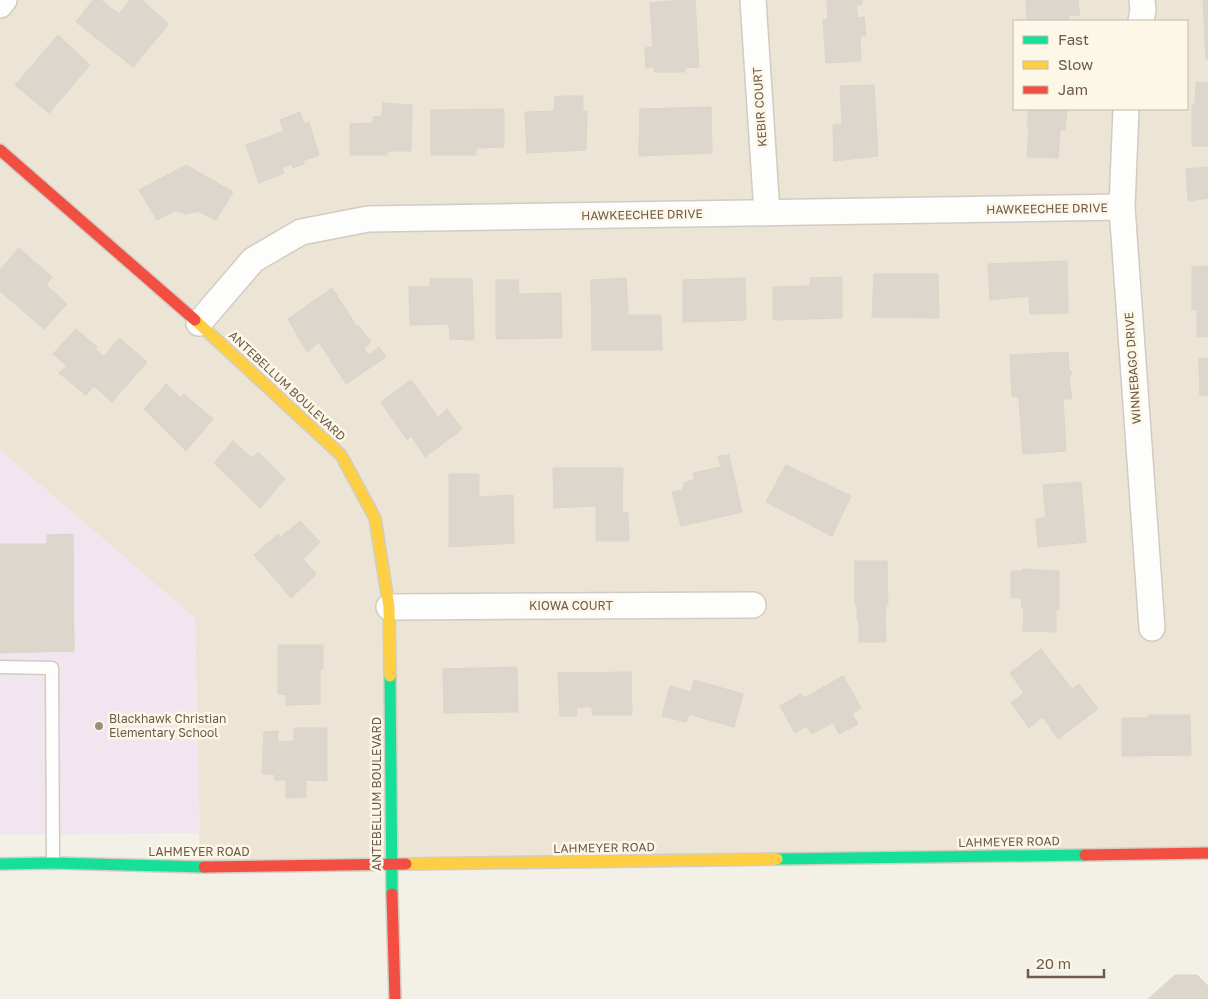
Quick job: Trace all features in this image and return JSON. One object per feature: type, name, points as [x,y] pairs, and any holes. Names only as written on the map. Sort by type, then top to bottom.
[{"type":"street","points":[[0,5],[4,0]]},
{"type":"street","name":"KEBIR COURT","points":[[753,0],[768,213]]},
{"type":"street","points":[[1141,20],[1142,0]]},
{"type":"street","name":"WINNEBAGO DRIVE","points":[[1126,110],[1122,207],[1152,628]]},
{"type":"street","name":"ANTEBELLUM BOULEVARD","points":[[0,150],[199,323],[341,455],[375,518],[389,607],[391,865],[395,999]]},
{"type":"street","name":"HAWKEECHEE DRIVE","points":[[199,323],[253,260],[301,232],[358,221],[378,219],[1122,207]]},
{"type":"street","name":"KIOWA COURT","points":[[389,607],[753,605]]},
{"type":"street","name":"LAHMEYER ROAD","points":[[0,864],[200,867],[1208,853]]},
{"type":"lane","points":[[0,667],[52,668],[53,864]]},
{"type":"shaded area","points":[[0,0],[1208,0],[1208,854],[200,867],[195,618],[0,450]]},
{"type":"shaded area","name":"Blackhawk Christian Elementary School","points":[[0,450],[195,618],[200,833],[0,835]]},
{"type":"building","points":[[93,0],[101,0],[119,14],[130,0],[142,0],[169,24],[133,67],[76,22]]},
{"type":"building","points":[[695,0],[699,67],[685,68],[685,72],[655,72],[654,67],[646,68],[645,48],[653,47],[650,3]]},
{"type":"building","points":[[827,0],[862,0],[862,5],[856,5],[858,18],[864,17],[866,36],[860,36],[861,61],[826,63],[823,20],[828,19]]},
{"type":"building","points":[[1026,0],[1078,0],[1080,15],[1068,16],[1069,20],[1027,20]]},
{"type":"building","points":[[1203,0],[1208,0],[1208,59],[1206,59]]},
{"type":"building","points":[[58,35],[90,65],[49,113],[15,85]]},
{"type":"building","points":[[1196,82],[1208,83],[1208,146],[1192,146],[1192,104],[1195,104]]},
{"type":"building","points":[[874,85],[878,156],[834,161],[833,125],[842,124],[840,86]]},
{"type":"building","points":[[583,96],[583,111],[587,111],[586,150],[527,153],[525,112],[554,111],[555,97]]},
{"type":"building","points":[[383,103],[412,105],[411,151],[387,151],[387,155],[350,155],[350,124],[373,123],[373,117],[382,116]]},
{"type":"building","points":[[711,107],[712,153],[639,156],[640,109]]},
{"type":"building","points":[[504,109],[504,147],[476,148],[476,155],[431,155],[431,110]]},
{"type":"building","points":[[1029,110],[1067,110],[1065,130],[1060,129],[1058,158],[1027,157],[1029,126],[1027,126]]},
{"type":"building","points":[[300,112],[304,124],[309,122],[319,155],[303,161],[304,164],[293,168],[292,164],[282,168],[284,173],[259,183],[246,145],[284,131],[280,120]]},
{"type":"building","points":[[186,165],[233,192],[216,220],[198,211],[185,214],[176,210],[157,220],[139,190]]},
{"type":"building","points":[[1208,167],[1208,198],[1188,201],[1186,169]]},
{"type":"building","points":[[19,248],[52,277],[46,285],[67,304],[44,329],[0,291],[0,270]]},
{"type":"building","points":[[1067,261],[1068,313],[1030,314],[1029,296],[990,300],[988,264]]},
{"type":"building","points":[[1208,266],[1208,336],[1197,337],[1197,309],[1192,310],[1192,267]]},
{"type":"building","points":[[874,274],[938,274],[939,318],[872,317]]},
{"type":"building","points":[[842,277],[842,318],[773,320],[773,287],[810,286],[810,278]]},
{"type":"building","points":[[626,278],[628,315],[661,315],[662,350],[592,350],[591,280]]},
{"type":"building","points":[[745,278],[746,320],[683,322],[683,280]]},
{"type":"building","points":[[430,279],[472,279],[474,340],[450,339],[449,324],[410,325],[409,287],[430,287]]},
{"type":"building","points":[[496,280],[518,280],[519,294],[561,293],[562,338],[496,339]]},
{"type":"building","points":[[332,288],[357,327],[359,326],[371,342],[364,348],[369,355],[379,347],[386,357],[346,384],[319,342],[307,352],[288,319]]},
{"type":"building","points":[[76,329],[97,347],[95,349],[104,357],[119,338],[147,362],[112,402],[94,386],[86,395],[59,373],[67,366],[53,354]]},
{"type":"building","points":[[1068,352],[1069,369],[1072,373],[1069,377],[1072,399],[1063,399],[1066,451],[1023,454],[1019,399],[1017,396],[1012,397],[1010,355]]},
{"type":"building","points":[[1208,358],[1208,395],[1200,396],[1199,359]]},
{"type":"building","points":[[411,380],[438,417],[447,409],[462,429],[425,457],[411,436],[407,440],[381,402]]},
{"type":"building","points":[[166,384],[181,398],[184,394],[213,419],[186,451],[144,409]]},
{"type":"building","points":[[233,441],[252,458],[258,452],[285,479],[260,508],[214,463]]},
{"type":"building","points":[[729,455],[742,512],[681,526],[672,492],[682,490],[684,483],[695,479],[693,473],[721,467],[718,456]]},
{"type":"building","points":[[786,465],[851,496],[832,536],[766,502]]},
{"type":"building","points":[[553,468],[623,468],[622,512],[628,513],[629,541],[596,541],[596,506],[554,508]]},
{"type":"building","points":[[449,474],[479,474],[479,497],[513,495],[514,543],[449,547]]},
{"type":"building","points":[[1081,482],[1086,542],[1038,547],[1036,519],[1046,518],[1043,485]]},
{"type":"building","points":[[300,521],[320,542],[303,559],[316,574],[291,598],[254,555],[278,534],[281,537]]},
{"type":"building","points":[[73,534],[74,651],[0,653],[0,544],[47,544],[47,535]]},
{"type":"building","points":[[855,561],[887,561],[888,604],[886,603],[885,617],[886,642],[859,642],[859,620],[857,620],[857,604],[855,604]]},
{"type":"building","points":[[1022,569],[1059,571],[1059,610],[1056,610],[1056,632],[1023,631],[1024,608],[1022,608],[1021,598],[1011,598],[1011,571],[1022,571]]},
{"type":"building","points":[[278,645],[323,645],[323,668],[320,671],[320,704],[286,705],[286,695],[278,694]]},
{"type":"building","points":[[1041,649],[1072,689],[1079,684],[1098,709],[1058,739],[1043,717],[1029,728],[1011,703],[1024,693],[1010,673]]},
{"type":"building","points":[[517,667],[518,712],[444,713],[443,669]]},
{"type":"building","points":[[631,672],[632,715],[592,715],[592,707],[577,707],[576,716],[560,716],[558,673]]},
{"type":"building","points":[[843,676],[861,708],[852,714],[858,724],[839,734],[833,723],[811,734],[807,726],[795,733],[780,706],[801,694],[804,698]]},
{"type":"building","points":[[694,680],[743,694],[734,727],[689,714],[686,722],[662,716],[670,686],[691,692]]},
{"type":"building","points":[[1148,715],[1190,715],[1191,755],[1122,756],[1122,718],[1148,718]]},
{"type":"building","points":[[294,728],[327,728],[327,781],[306,780],[306,797],[286,798],[286,780],[275,780],[274,774],[262,774],[264,732],[278,731],[278,742],[294,741]]},
{"type":"building","points":[[1175,975],[1197,975],[1208,986],[1208,999],[1148,999]]},
{"type":"traffic: fast","points":[[390,676],[392,894]]},
{"type":"traffic: fast","points":[[777,859],[1085,855]]},
{"type":"traffic: fast","points":[[0,864],[53,863],[204,867]]},
{"type":"traffic: slow","points":[[195,320],[341,455],[375,518],[389,607],[390,676]]},
{"type":"traffic: slow","points":[[406,864],[777,859]]},
{"type":"traffic: jam","points":[[0,150],[195,320]]},
{"type":"traffic: jam","points":[[1085,855],[1208,853]]},
{"type":"traffic: jam","points":[[204,867],[406,864]]},
{"type":"traffic: jam","points":[[392,894],[395,999]]},
{"type":"place","name":"Blackhawk Christian Elementary School","points":[[99,726]]}]
